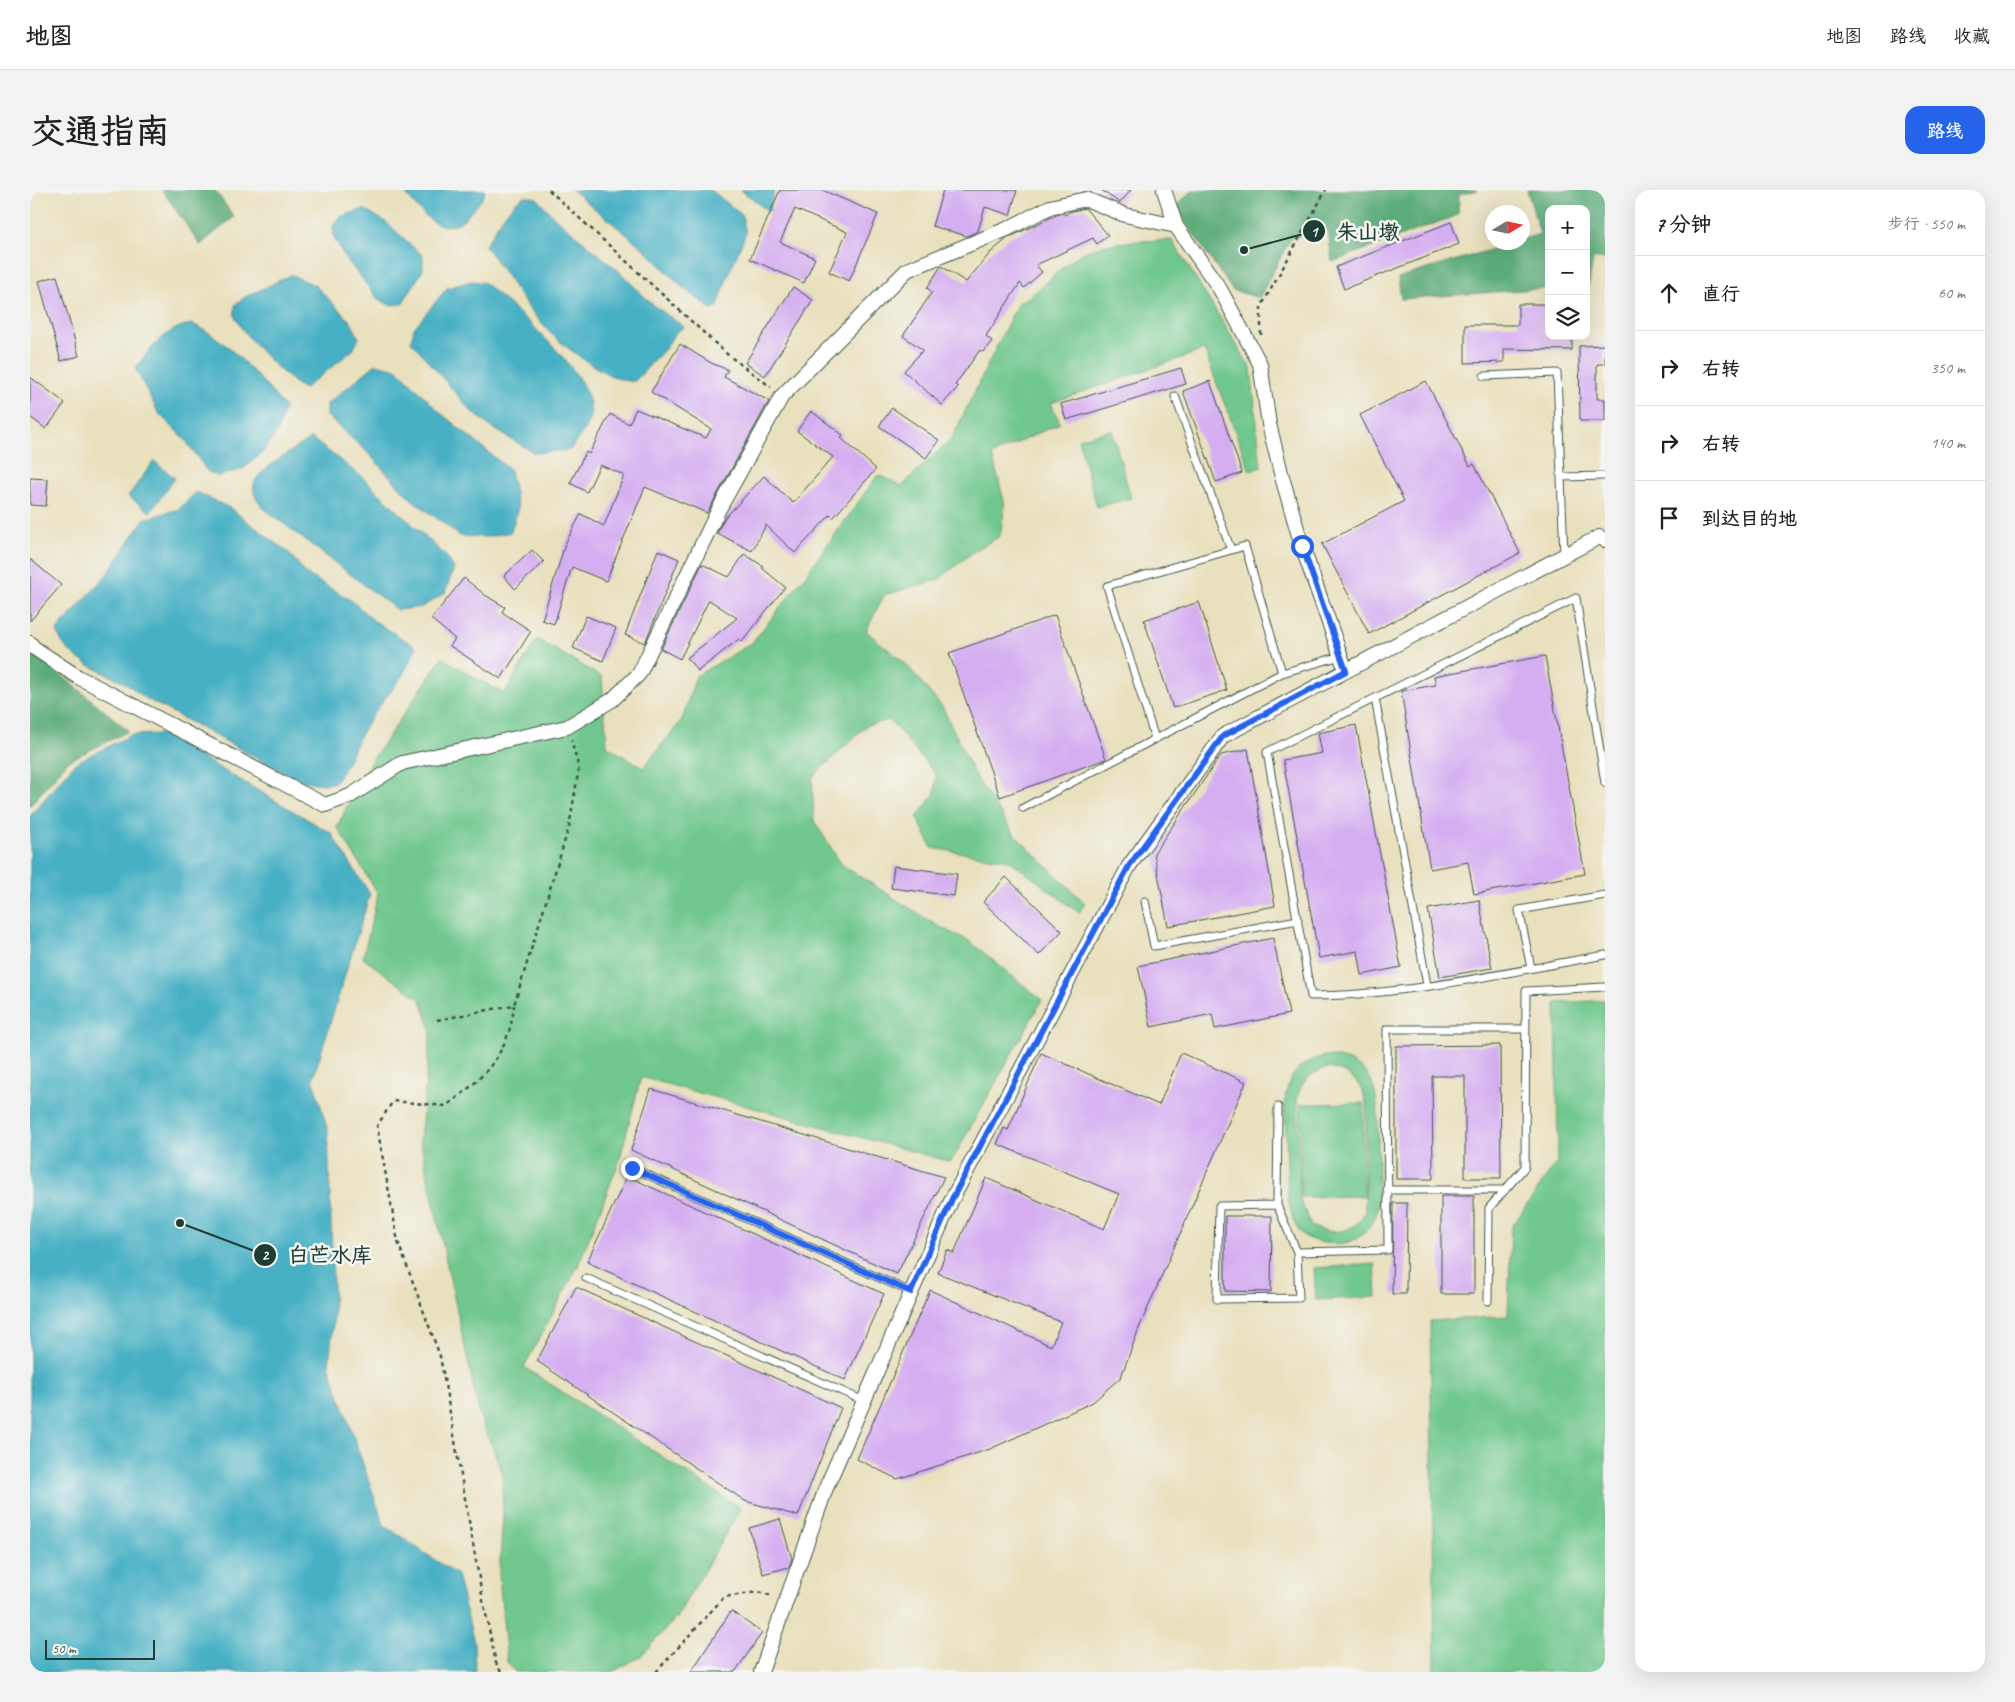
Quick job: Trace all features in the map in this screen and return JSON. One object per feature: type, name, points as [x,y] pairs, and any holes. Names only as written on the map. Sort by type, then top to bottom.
[{"type":"street","points":[[1164,190],[1176,226],[1220,289],[1260,364],[1269,424],[1287,494],[1302,546],[1346,671]]},
{"type":"street","points":[[30,643],[34,648],[78,676],[325,805],[350,796],[402,763],[567,726],[612,700],[639,674],[719,509],[782,396],[907,270],[1007,229],[1050,206],[1086,199],[1125,215],[1176,226]]},
{"type":"street","points":[[762,1672],[826,1488],[952,1199],[1129,866],[1223,736],[1599,537],[1605,540]]},
{"type":"lane","points":[[1484,376],[1557,373],[1564,556]]},
{"type":"lane","points":[[1175,396],[1230,550]]},
{"type":"lane","points":[[1561,477],[1605,476]]},
{"type":"lane","points":[[1155,739],[1107,586],[1245,546],[1282,673]]},
{"type":"lane","points":[[1605,783],[1576,598],[1267,752],[1312,996],[1354,996],[1605,955]]},
{"type":"lane","points":[[1023,808],[1282,673],[1341,656]]},
{"type":"lane","points":[[1375,698],[1427,985]]},
{"type":"lane","points":[[1531,968],[1519,910],[1605,895]]},
{"type":"lane","points":[[1146,901],[1154,946],[1298,920]]},
{"type":"lane","points":[[1488,1301],[1489,1208],[1526,1167],[1526,991],[1605,987]]},
{"type":"lane","points":[[1297,1252],[1388,1250],[1387,1029],[1526,1029]]},
{"type":"lane","points":[[1277,1205],[1219,1206],[1217,1299],[1299,1298],[1297,1252],[1277,1205],[1278,1107]]},
{"type":"lane","points":[[632,1168],[911,1292]]},
{"type":"lane","points":[[1387,1190],[1505,1190]]},
{"type":"lane","points":[[586,1278],[864,1401]]},
{"type":"path","points":[[549,190],[728,355],[782,396]]},
{"type":"path","points":[[1261,337],[1261,307],[1326,190]]},
{"type":"path","points":[[502,1672],[496,1663],[482,1595],[440,1356],[398,1242],[377,1126],[393,1101],[446,1106],[465,1092],[501,1054],[512,1023],[514,1005],[569,827],[579,768],[567,726]]},
{"type":"path","points":[[437,1020],[514,1005]]},
{"type":"path","points":[[656,1672],[724,1597],[758,1592],[787,1600]]},
{"type":"green space","points":[[162,190],[215,190],[234,217],[200,245]]},
{"type":"green space","points":[[1192,190],[1478,190],[1459,195],[1458,215],[1332,262],[1328,230],[1291,238],[1259,298],[1232,290],[1175,207]]},
{"type":"green space","points":[[1527,190],[1605,190],[1605,259],[1593,259],[1590,278],[1590,205],[1545,205],[1545,288],[1401,299],[1398,278],[1489,250],[1530,250],[1530,237],[1540,234]]},
{"type":"green space","points":[[1172,240],[1251,368],[1261,467],[1250,471],[1204,350],[1051,403],[1060,423],[992,455],[1005,505],[1000,536],[973,552],[938,580],[884,595],[866,631],[906,664],[943,708],[975,776],[1015,835],[1085,903],[1079,913],[1009,860],[932,848],[917,817],[935,793],[936,775],[890,720],[867,725],[812,778],[814,821],[842,865],[938,926],[969,941],[1042,1000],[951,1162],[641,1077],[619,1162],[578,1266],[524,1367],[741,1508],[676,1618],[640,1657],[612,1672],[515,1672],[507,1662],[499,1576],[503,1516],[502,1471],[480,1417],[420,1140],[431,1030],[421,1000],[363,958],[378,894],[337,827],[362,775],[442,658],[504,694],[537,639],[602,677],[607,746],[643,768],[682,720],[696,676],[752,643],[805,576],[878,475],[902,486],[952,438],[1018,303],[1035,292],[1073,259],[1091,249],[1125,242]]},
{"type":"green space","points":[[1112,430],[1131,498],[1097,507],[1078,439]]},
{"type":"green space","points":[[30,649],[129,731],[68,761],[30,806]]},
{"type":"green space","points":[[1605,1000],[1605,1672],[1435,1672],[1430,1321],[1508,1316],[1511,1228],[1558,1160],[1556,1003]]},
{"type":"green space","points":[[1324,1056],[1356,1064],[1365,1072],[1372,1083],[1375,1095],[1378,1124],[1378,1207],[1375,1216],[1371,1225],[1360,1237],[1335,1244],[1319,1242],[1303,1235],[1295,1224],[1288,1200],[1285,1100],[1287,1090],[1293,1076],[1302,1066]],"holes":[[[1326,1068],[1347,1074],[1357,1083],[1366,1103],[1365,1212],[1355,1225],[1349,1229],[1334,1232],[1311,1226],[1300,1199],[1297,1101],[1303,1084],[1314,1073]]]},
{"type":"green space","points":[[1363,1103],[1364,1196],[1301,1197],[1300,1104]]},
{"type":"green space","points":[[1375,1264],[1377,1297],[1316,1300],[1314,1268]]},
{"type":"water","points":[[403,190],[485,190],[481,199],[470,213],[460,222],[451,226],[442,225],[425,215]]},
{"type":"water","points":[[572,190],[711,190],[742,215],[746,233],[717,308],[711,309],[681,286],[643,248]]},
{"type":"water","points":[[741,190],[774,190],[769,212]]},
{"type":"water","points":[[525,196],[537,198],[554,217],[619,271],[651,303],[684,327],[676,332],[665,349],[635,381],[613,376],[599,369],[572,351],[549,332],[534,315],[485,246],[508,211]]},
{"type":"water","points":[[364,209],[386,222],[423,256],[423,270],[402,304],[389,305],[378,299],[347,260],[334,238],[333,226],[340,217]]},
{"type":"water","points":[[291,275],[315,285],[351,322],[359,338],[353,350],[304,389],[287,377],[265,356],[239,324],[235,315],[235,305],[245,297]]},
{"type":"water","points":[[472,281],[485,283],[532,326],[568,363],[581,382],[589,400],[590,416],[570,450],[534,453],[491,427],[470,410],[411,341],[414,328],[447,288]]},
{"type":"water","points":[[192,324],[205,330],[230,349],[254,372],[285,407],[278,430],[263,452],[243,469],[218,476],[207,471],[186,441],[159,414],[135,368],[167,334],[174,329]]},
{"type":"water","points":[[376,364],[397,369],[443,415],[510,470],[518,508],[511,532],[486,537],[460,536],[410,498],[366,451],[327,416],[327,404]]},
{"type":"water","points":[[311,438],[362,477],[447,557],[454,568],[445,593],[422,607],[397,610],[263,508],[253,491],[257,478],[270,465]]},
{"type":"water","points":[[154,461],[175,478],[150,512],[128,496]]},
{"type":"water","points":[[196,492],[230,508],[290,554],[306,574],[351,600],[373,620],[416,647],[407,668],[366,725],[334,783],[322,784],[298,780],[145,698],[126,684],[84,662],[67,649],[61,640],[57,630],[108,573],[144,519],[179,509]]},
{"type":"water","points":[[161,734],[331,833],[370,894],[313,1079],[328,1131],[334,1315],[329,1365],[384,1525],[457,1575],[474,1642],[475,1672],[30,1672],[30,816],[75,763],[131,735]]},
{"type":"building","points":[[780,190],[822,190],[878,214],[849,281],[829,272],[847,232],[795,209],[780,242],[815,258],[804,283],[750,259]]},
{"type":"building","points":[[943,190],[1017,190],[1010,215],[985,207],[978,231],[967,236],[932,226]]},
{"type":"building","points":[[1101,190],[1131,190],[1120,203]]},
{"type":"building","points":[[1085,208],[1108,235],[1097,244],[1093,238],[1036,265],[1042,272],[1024,288],[1020,283],[986,336],[992,341],[983,352],[980,350],[955,385],[958,387],[942,405],[904,371],[923,350],[903,336],[932,292],[927,288],[941,266],[966,282],[991,252],[1008,238],[1056,215],[1064,213],[1065,215],[1069,212]]},
{"type":"building","points":[[1451,222],[1459,244],[1344,289],[1336,267]]},
{"type":"building","points":[[57,276],[79,356],[61,361],[39,281]]},
{"type":"building","points":[[793,287],[813,300],[765,376],[745,363]]},
{"type":"building","points":[[1518,304],[1545,304],[1545,340],[1572,340],[1572,350],[1504,349],[1504,362],[1465,363],[1465,325],[1518,325]]},
{"type":"building","points":[[680,344],[711,363],[728,370],[724,377],[769,401],[707,513],[645,487],[606,581],[572,567],[554,624],[542,620],[565,544],[581,514],[604,526],[624,475],[600,465],[587,492],[570,483],[586,452],[589,454],[610,414],[629,424],[636,409],[706,438],[711,429],[651,392]]},
{"type":"building","points":[[1605,345],[1605,364],[1597,364],[1597,399],[1605,399],[1605,421],[1580,421],[1579,346]]},
{"type":"building","points":[[1181,368],[1186,384],[1066,420],[1061,404]]},
{"type":"building","points":[[30,377],[65,403],[46,429],[30,417]]},
{"type":"building","points":[[1210,381],[1242,473],[1216,482],[1183,391]]},
{"type":"building","points":[[1426,381],[1470,466],[1474,464],[1520,553],[1369,634],[1322,544],[1404,501],[1360,415]]},
{"type":"building","points":[[892,408],[939,440],[926,458],[879,426]]},
{"type":"building","points":[[811,411],[843,435],[841,438],[876,469],[833,518],[830,515],[795,553],[766,525],[752,551],[717,533],[724,519],[764,476],[793,503],[833,457],[797,431]]},
{"type":"building","points":[[30,478],[48,479],[46,506],[30,505]]},
{"type":"building","points":[[532,550],[544,562],[515,589],[504,576]]},
{"type":"building","points":[[658,550],[679,559],[645,643],[625,635]]},
{"type":"building","points":[[744,554],[763,566],[762,568],[785,587],[742,642],[739,639],[698,671],[687,658],[737,618],[709,600],[680,659],[661,649],[702,564],[729,577]]},
{"type":"building","points":[[30,559],[61,585],[30,621]]},
{"type":"building","points":[[464,578],[485,595],[505,607],[502,612],[531,631],[501,679],[450,646],[455,639],[431,619]]},
{"type":"building","points":[[1199,602],[1227,690],[1173,708],[1144,620]]},
{"type":"building","points":[[1055,615],[1106,759],[1000,797],[949,653]]},
{"type":"building","points":[[586,616],[616,628],[603,661],[573,648]]},
{"type":"building","points":[[1545,656],[1585,874],[1474,894],[1468,862],[1430,869],[1401,691],[1436,685],[1434,676]]},
{"type":"building","points":[[1356,725],[1401,967],[1362,975],[1358,951],[1319,958],[1283,760],[1322,753],[1318,733]]},
{"type":"building","points":[[1248,749],[1275,906],[1168,926],[1154,853],[1221,755]]},
{"type":"building","points":[[894,866],[957,874],[954,896],[891,888]]},
{"type":"building","points":[[1006,877],[1062,931],[1039,955],[983,902]]},
{"type":"building","points":[[1479,900],[1492,968],[1440,977],[1428,909]]},
{"type":"building","points":[[1273,938],[1289,1014],[1215,1029],[1212,1014],[1151,1027],[1138,966]]},
{"type":"building","points":[[1500,1045],[1501,1178],[1465,1178],[1465,1076],[1432,1076],[1433,1179],[1396,1179],[1396,1046]]},
{"type":"building","points":[[1041,1053],[1159,1105],[1181,1053],[1246,1082],[1139,1328],[1121,1377],[1093,1402],[990,1449],[897,1479],[857,1459],[930,1290],[1051,1346],[1061,1322],[938,1273],[947,1250],[954,1253],[986,1178],[1104,1229],[1119,1194],[997,1144],[1004,1128],[1008,1130]]},
{"type":"building","points":[[651,1089],[944,1177],[897,1274],[631,1150]]},
{"type":"building","points":[[627,1176],[884,1294],[845,1380],[587,1262]]},
{"type":"building","points":[[1441,1196],[1474,1196],[1474,1294],[1441,1294]]},
{"type":"building","points":[[1393,1203],[1407,1203],[1406,1294],[1392,1294]]},
{"type":"building","points":[[1225,1216],[1272,1216],[1271,1292],[1225,1291]]},
{"type":"building","points":[[576,1287],[841,1408],[798,1516],[745,1501],[537,1361]]},
{"type":"building","points":[[780,1519],[792,1559],[789,1567],[763,1574],[749,1528]]},
{"type":"building","points":[[731,1611],[762,1633],[735,1672],[691,1672]]},
{"type":"place","name":"朱山墩","points":[[1244,250]]},
{"type":"place","name":"白芒水库","points":[[180,1223]]},
{"type":"route","points":[[632,1168],[911,1292],[952,1199],[1129,866],[1223,736],[1346,671],[1302,546]]}]
